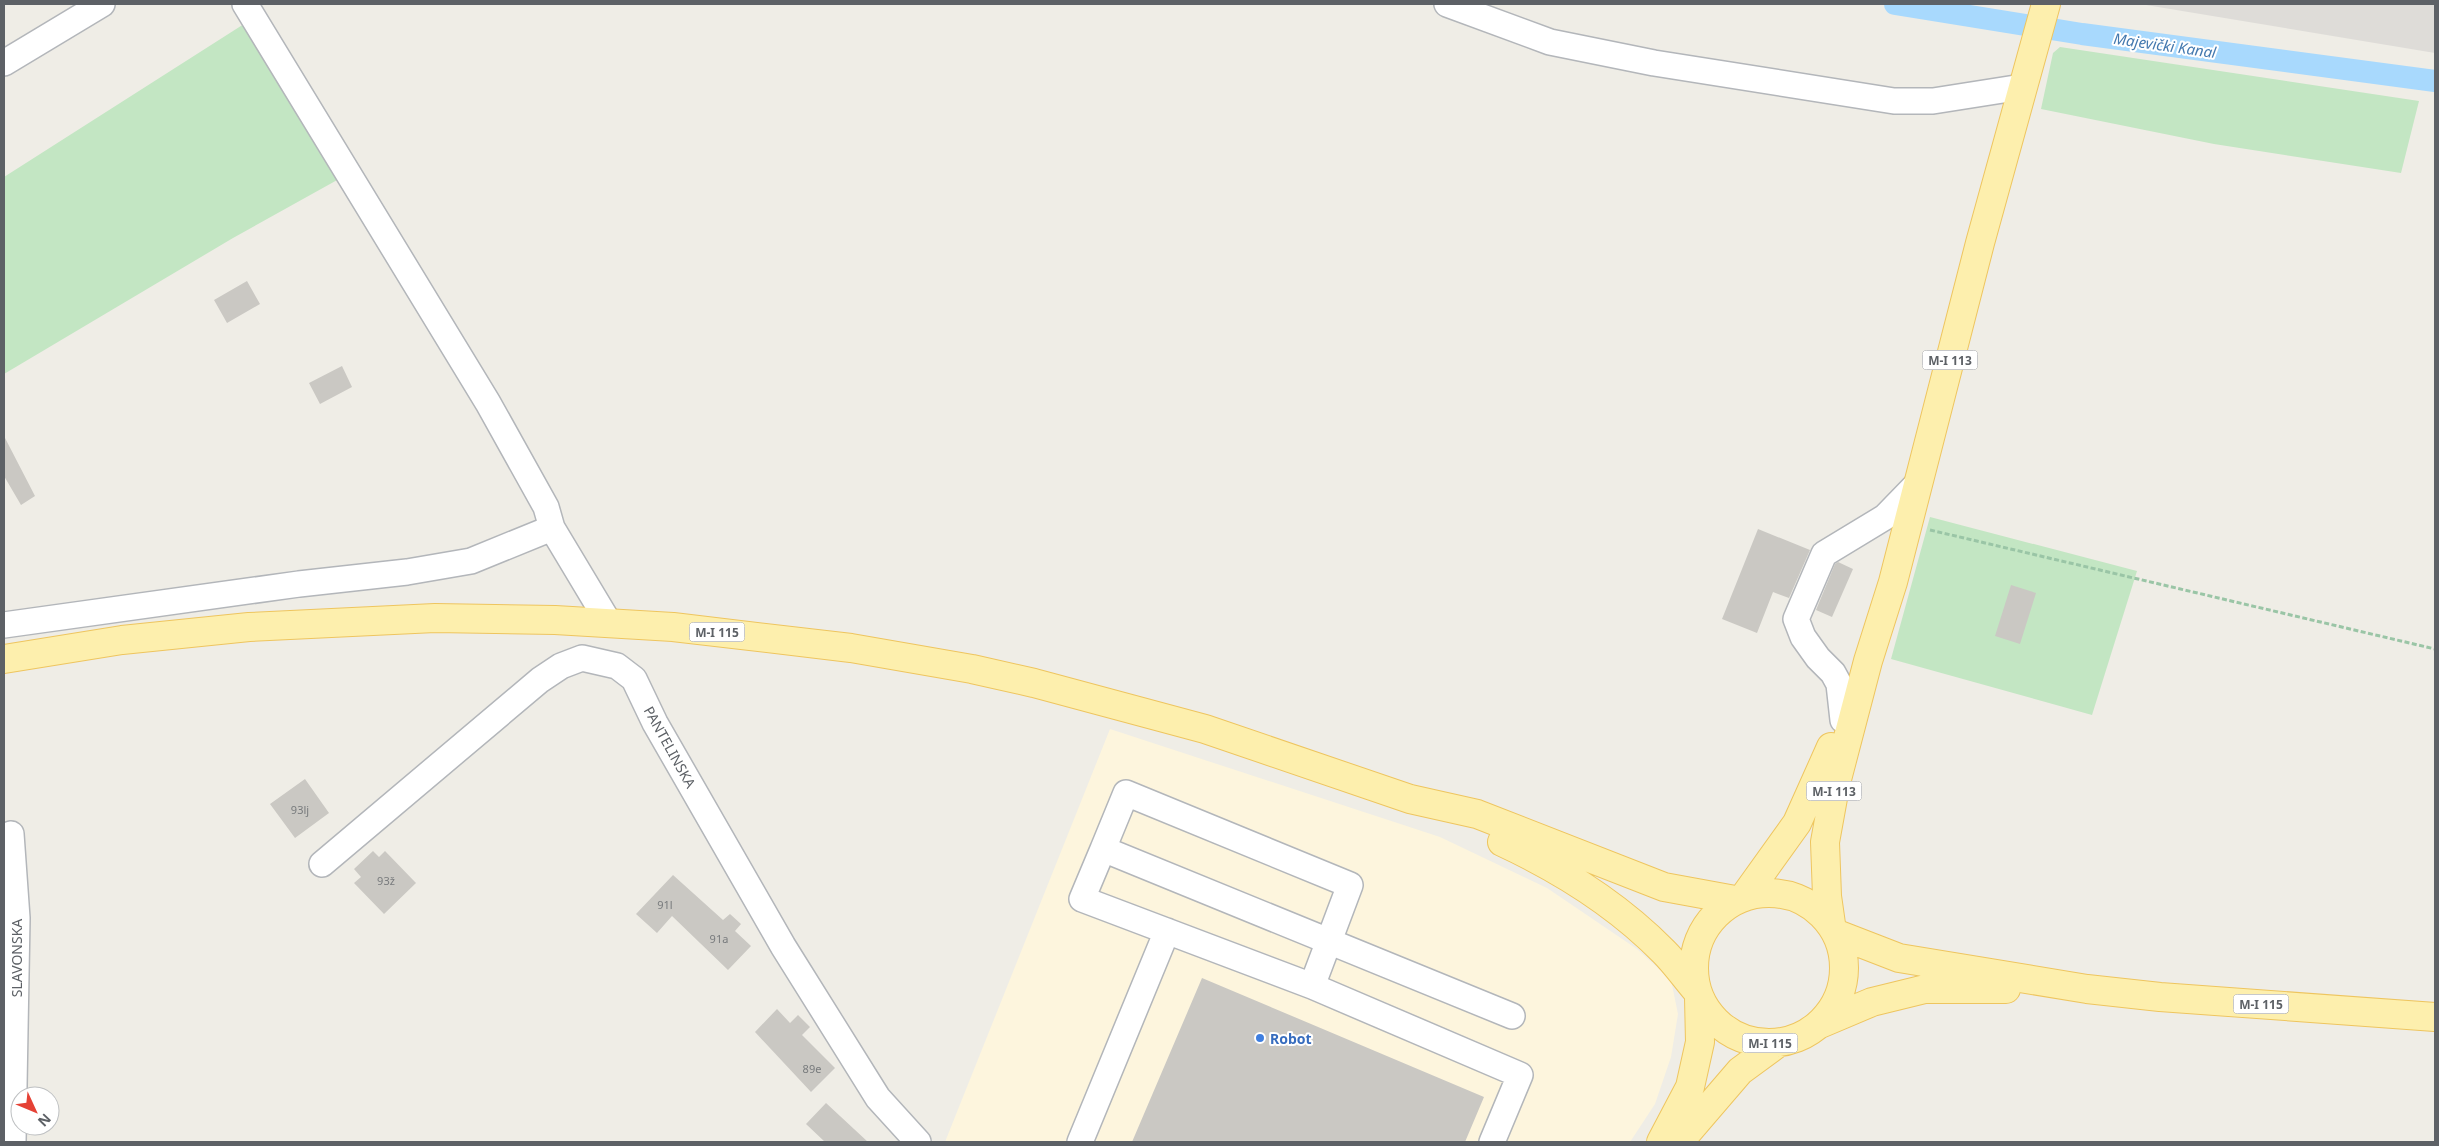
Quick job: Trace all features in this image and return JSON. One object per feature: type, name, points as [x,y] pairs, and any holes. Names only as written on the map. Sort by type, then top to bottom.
[{"type":"main road","name":"M-I 113","points":[[1834,929],[1827,896],[1825,842],[1835,787],[1868,661],[1893,582],[2022,87],[2046,4]]},
{"type":"main road","name":"M-I 115","points":[[4,659],[122,640],[249,627],[435,618],[609,623],[673,627],[842,647],[990,673],[1092,698],[1205,729],[1410,799],[1477,814],[1664,887],[1740,898],[1768,892],[1792,896],[1814,907],[1834,929],[1844,957],[1843,982],[1835,1005],[1819,1025]]},
{"type":"main road","name":"M-I 113","points":[[1740,898],[1797,823],[1868,661]]},
{"type":"main road","name":"M-I 115","points":[[1410,799],[1527,854],[1584,888],[1629,920],[1664,952],[1698,994],[1712,1019],[1731,1034],[1754,1042],[1778,1043],[1800,1037],[1819,1025],[1872,1002],[1925,989],[2087,989]]},
{"type":"main road","name":"M-I 115","points":[[1698,994],[1693,969],[1696,948],[1701,935],[1718,912],[1740,898]]},
{"type":"main road","name":"M-I 115","points":[[1834,929],[1899,958],[2087,989],[2160,997],[2435,1017]]},
{"type":"main road","points":[[1661,1142],[1690,1087],[1700,1042],[1698,994]]},
{"type":"main road","points":[[1679,1142],[1740,1071],[1778,1043]]},
{"type":"street","points":[[4,63],[102,4]]},
{"type":"street","points":[[245,4],[488,403],[546,507],[552,528],[609,623]]},
{"type":"street","points":[[1447,4],[1550,42],[1654,63],[1894,101],[1933,102],[2022,87]]},
{"type":"street","points":[[1843,720],[1839,684],[1833,673],[1818,658],[1803,637],[1796,620],[1824,554],[1885,516],[1919,482]]},
{"type":"street","points":[[4,625],[299,584],[408,572],[471,561],[552,528]]},
{"type":"street","name":"PANTELINSKA","points":[[322,864],[540,680],[561,666],[582,658],[617,666],[634,679],[655,723],[783,946],[878,1098],[918,1142]]},
{"type":"street","points":[[1312,986],[1350,885],[1126,793],[1082,899],[1312,986],[1520,1075],[1492,1142]]},
{"type":"street","name":"SLAVONSKA","points":[[11,834],[17,918],[13,1142]]},
{"type":"street","points":[[1104,849],[1329,939],[1512,1016]]},
{"type":"street","points":[[1080,1142],[1167,931]]},
{"type":"path","points":[[1908,525],[2435,649]]},
{"type":"shaded area","points":[[2140,4],[2435,4],[2435,53]]},
{"type":"shaded area","points":[[1110,729],[1440,837],[1547,888],[1637,949],[1671,980],[1678,1014],[1671,1057],[1655,1104],[1630,1142],[945,1142]]},
{"type":"green space","points":[[244,24],[339,179],[233,238],[4,374],[4,177]]},
{"type":"green space","points":[[2060,47],[2419,101],[2401,173],[2214,144],[2041,109],[2053,53]]},
{"type":"green space","points":[[1930,517],[2137,571],[2092,715],[1891,659]]},
{"type":"building","points":[[247,281],[260,304],[227,323],[214,300]]},
{"type":"building","points":[[342,366],[352,387],[320,404],[309,383]]},
{"type":"building","points":[[4,436],[35,496],[21,505],[4,476]]},
{"type":"building","points":[[1758,529],[1810,550],[1789,598],[1773,592],[1757,633],[1722,619]]},
{"type":"building","points":[[1838,562],[1853,569],[1832,617],[1816,610],[1835,564]]},
{"type":"building","points":[[2011,585],[2036,593],[2020,644],[1995,636]]},
{"type":"building","points":[[305,779],[329,813],[295,838],[270,804]]},
{"type":"building","points":[[373,851],[379,857],[385,851],[416,883],[384,914],[354,883],[361,877],[354,869]]},
{"type":"building","points":[[673,875],[723,920],[730,914],[741,924],[735,931],[751,946],[728,970],[672,916],[657,933],[636,914]]},
{"type":"building","name":"Robot","points":[[1202,978],[1484,1097],[1465,1142],[1132,1142]]},
{"type":"building","points":[[777,1009],[790,1023],[798,1015],[810,1027],[802,1035],[835,1068],[811,1092],[755,1032]]},
{"type":"building","points":[[826,1103],[868,1142],[825,1142],[806,1124]]},
{"type":"waterway","name":"Majevički Kanal","points":[[1895,4],[2082,34],[2435,81]]},
{"type":"place","name":"Robot","points":[[1260,1038]]}]
